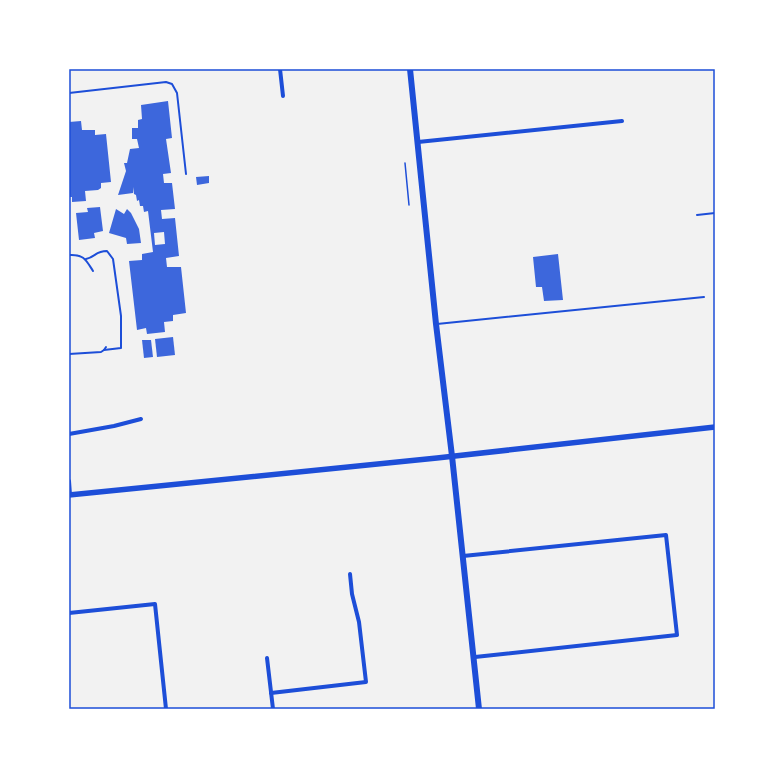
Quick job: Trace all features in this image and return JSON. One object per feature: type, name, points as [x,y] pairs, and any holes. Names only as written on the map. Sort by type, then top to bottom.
[{"type":"main road","points":[[410,69],[436,324],[452,456],[479,709]]},
{"type":"street","points":[[280,69],[283,96]]},
{"type":"street","points":[[418,142],[622,121]]},
{"type":"street","points":[[69,434],[114,426],[141,419]]},
{"type":"street","points":[[69,481],[70,495],[452,456],[715,427]]},
{"type":"street","points":[[463,556],[666,535],[677,635],[474,657]]},
{"type":"street","points":[[271,693],[366,682],[359,622],[352,594],[350,574]]},
{"type":"street","points":[[69,613],[155,604],[166,709]]},
{"type":"street","points":[[267,658],[273,709]]},
{"type":"lane","points":[[69,93],[166,82],[172,84],[177,93],[186,174]]},
{"type":"lane","points":[[697,215],[715,213]]},
{"type":"lane","points":[[69,255],[86,259],[90,258],[99,251],[107,251],[114,264],[121,316],[121,348],[104,350],[101,352],[69,354]]},
{"type":"lane","points":[[86,259],[92,271]]},
{"type":"lane","points":[[436,324],[704,297]]},
{"type":"path","points":[[405,163],[409,204]]},
{"type":"building","points":[[168,101],[172,138],[166,139],[171,173],[163,174],[164,183],[172,183],[175,209],[161,210],[162,219],[175,218],[179,256],[166,258],[167,267],[181,267],[186,313],[173,315],[173,321],[164,322],[165,332],[147,334],[146,328],[137,330],[129,261],[142,260],[142,254],[153,252],[148,211],[144,212],[143,206],[140,206],[139,200],[137,201],[136,195],[134,194],[133,187],[133,193],[118,195],[126,171],[124,163],[127,163],[130,149],[139,148],[137,139],[132,139],[132,128],[138,128],[138,120],[142,119],[141,105]],"holes":[[[164,232],[165,244],[155,245],[154,233]]]},
{"type":"building","points":[[81,121],[82,130],[95,130],[95,135],[106,134],[111,182],[101,183],[101,188],[98,190],[85,191],[86,201],[72,202],[72,197],[69,197],[69,122]]},
{"type":"building","points":[[209,176],[209,183],[197,185],[196,177]]},
{"type":"building","points":[[100,207],[103,231],[94,233],[95,238],[79,240],[76,213],[88,212],[87,208]]},
{"type":"building","points":[[116,209],[124,214],[127,209],[131,213],[139,229],[141,243],[127,244],[126,238],[109,233]]},
{"type":"building","points":[[558,254],[563,300],[544,301],[542,287],[536,287],[533,257]]},
{"type":"building","points":[[173,337],[175,355],[157,357],[155,339]]},
{"type":"building","points":[[142,340],[151,340],[153,357],[144,358]]}]
